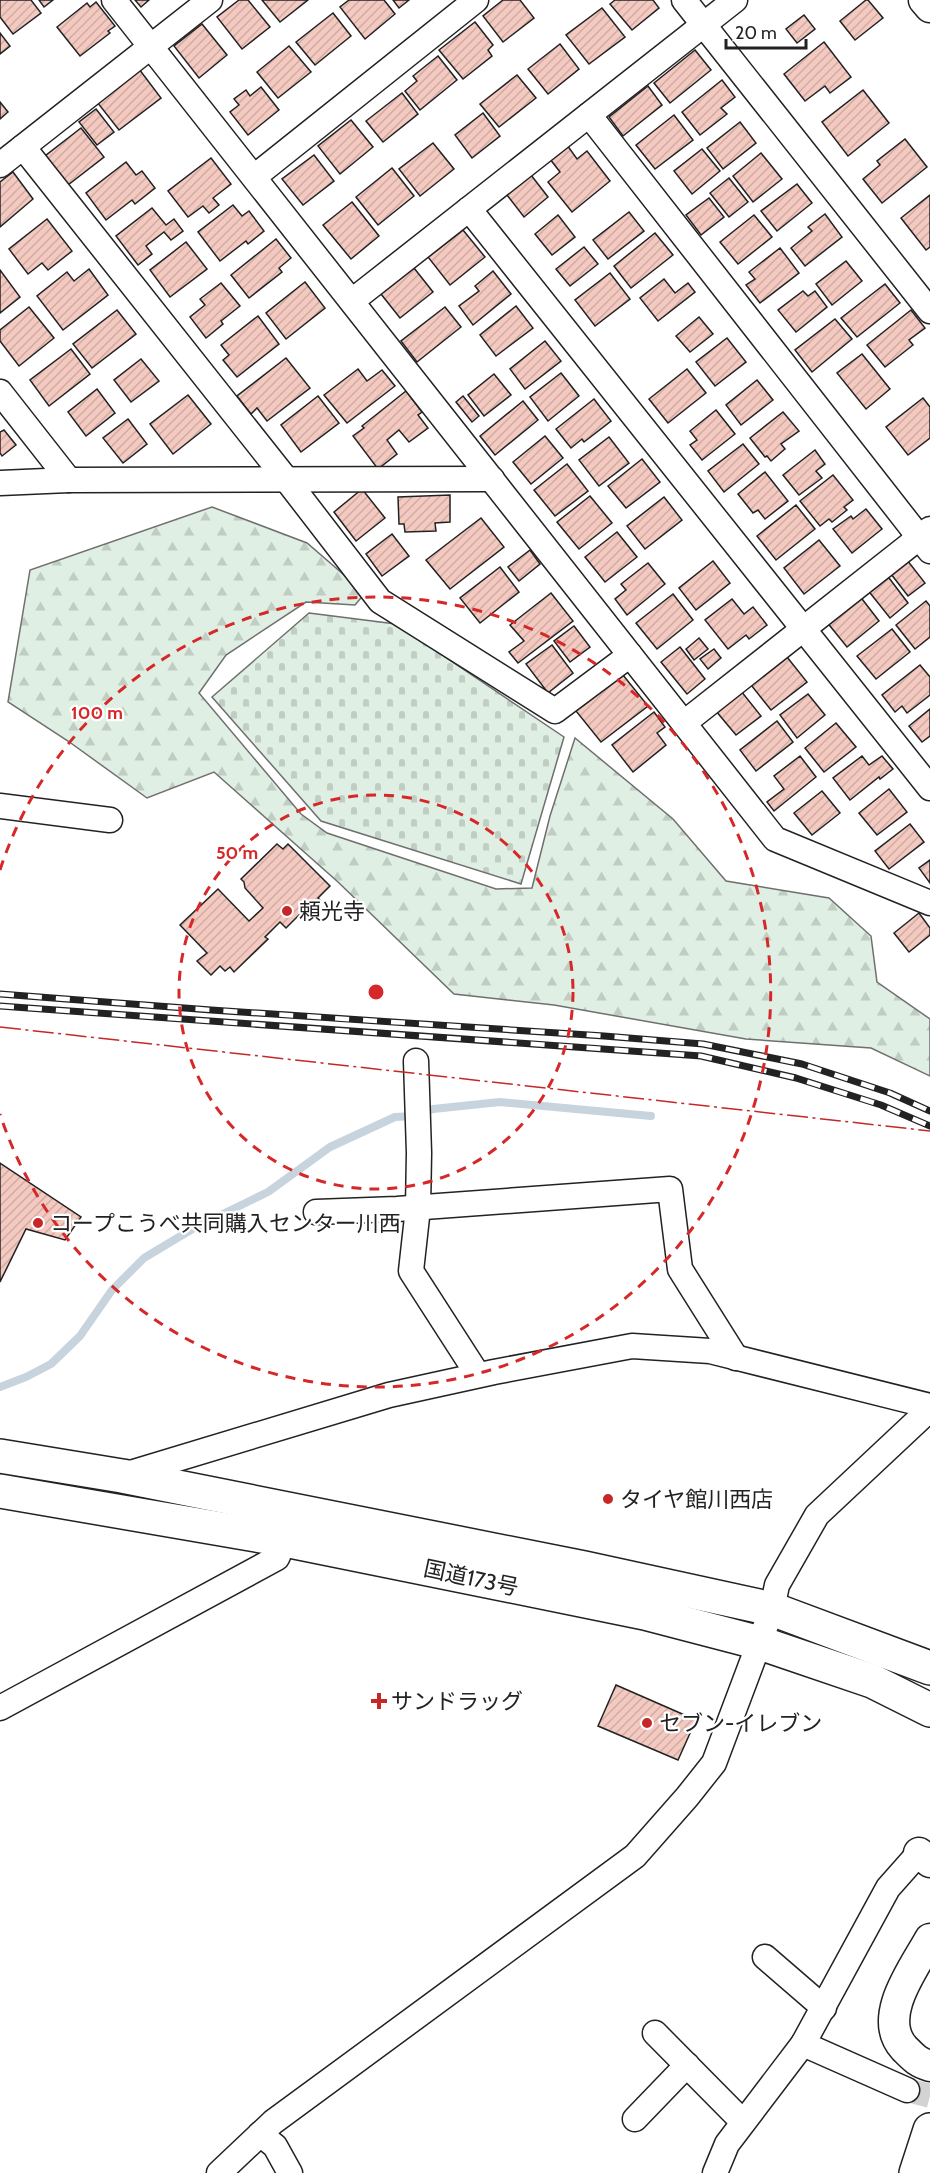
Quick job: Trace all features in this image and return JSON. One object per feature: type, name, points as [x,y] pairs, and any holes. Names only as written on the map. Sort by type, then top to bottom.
[{"type":"main road","name":"国道173号","points":[[0,1456],[122,1476],[291,1525],[760,1643],[872,1681],[930,1710]]},
{"type":"main road","name":"国道173号","points":[[0,1491],[291,1525],[584,1568],[772,1610],[930,1668]]},
{"type":"main road","points":[[916,2173],[930,2130]]},
{"type":"street","points":[[114,0],[775,838],[930,903]]},
{"type":"street","points":[[0,165],[210,0]]},
{"type":"street","points":[[254,177],[476,0]]},
{"type":"street","points":[[684,0],[930,311]]},
{"type":"street","points":[[352,301],[735,0]]},
{"type":"street","points":[[924,0],[930,7]]},
{"type":"street","points":[[589,115],[926,539],[804,629],[684,723]]},
{"type":"street","points":[[23,147],[286,478],[380,601],[555,711],[630,655]]},
{"type":"street","points":[[469,209],[930,788]]},
{"type":"street","points":[[0,392],[69,480]]},
{"type":"street","points":[[0,483],[286,478],[492,479]]},
{"type":"street","points":[[0,806],[110,820]]},
{"type":"street","points":[[416,1061],[418,1208],[411,1271],[478,1375]]},
{"type":"street","points":[[316,1212],[418,1208],[670,1189],[680,1269],[736,1358]]},
{"type":"street","points":[[122,1476],[389,1395],[478,1375],[632,1346],[710,1351],[930,1408]]},
{"type":"street","points":[[219,2173],[283,2115],[635,1856],[714,1763],[772,1610],[777,1585],[817,1515],[930,1408]]},
{"type":"street","points":[[0,1708],[277,1558],[291,1525]]},
{"type":"street","points":[[715,2173],[727,2144],[803,2044],[888,1888],[924,1858]]},
{"type":"street","points":[[930,1938],[897,2000],[893,2024],[900,2042],[917,2062],[930,2066]]},
{"type":"street","points":[[765,1957],[824,2008]]},
{"type":"street","points":[[655,2033],[743,2122]]},
{"type":"street","points":[[803,2044],[907,2090]]},
{"type":"street","points":[[635,2120],[687,2065]]},
{"type":"street","points":[[260,2134],[275,2146],[290,2173]]},
{"type":"green space","points":[[212,507],[307,543],[365,593],[355,605],[306,602],[226,655],[199,693],[301,814],[327,833],[496,889],[532,888],[550,816],[575,738],[673,819],[726,881],[829,898],[871,936],[877,982],[930,1019],[930,1076],[871,1048],[746,1039],[554,1005],[454,994],[338,882],[214,772],[147,798],[68,741],[8,702],[30,570]]},
{"type":"green space","points":[[309,613],[396,624],[564,737],[521,884],[321,821],[212,697]]},
{"type":"building","points":[[0,0],[31,0],[41,13],[13,34],[0,17]]},
{"type":"building","points":[[39,0],[53,0],[44,7]]},
{"type":"building","points":[[135,0],[149,0],[141,7]]},
{"type":"building","points":[[239,0],[248,0],[270,27],[242,49],[217,17]]},
{"type":"building","points":[[262,0],[308,0],[280,22]]},
{"type":"building","points":[[349,0],[384,0],[395,14],[365,39],[340,7]]},
{"type":"building","points":[[393,0],[409,0],[399,8]]},
{"type":"building","points":[[503,0],[520,0],[534,18],[503,42],[483,16]]},
{"type":"building","points":[[615,0],[653,0],[659,8],[632,30],[610,4]]},
{"type":"building","points":[[866,0],[883,18],[855,40],[840,21]]},
{"type":"building","points":[[96,2],[115,26],[108,31],[110,33],[80,56],[57,27],[87,3],[90,7]]},
{"type":"building","points":[[602,8],[625,37],[589,64],[566,35]]},
{"type":"building","points":[[333,13],[351,36],[315,65],[296,42]]},
{"type":"building","points":[[804,15],[815,29],[797,43],[786,29]]},
{"type":"building","points":[[475,22],[493,45],[488,50],[492,56],[463,79],[439,50]]},
{"type":"building","points":[[202,24],[227,55],[199,78],[174,46]]},
{"type":"building","points":[[0,33],[10,46],[0,54]]},
{"type":"building","points":[[824,42],[851,77],[830,93],[825,86],[805,101],[784,74]]},
{"type":"building","points":[[560,44],[579,69],[548,94],[528,69]]},
{"type":"building","points":[[289,46],[311,72],[278,98],[257,72]]},
{"type":"building","points":[[695,50],[711,70],[670,103],[654,83]]},
{"type":"building","points":[[438,56],[457,80],[420,110],[405,91],[417,81],[413,76]]},
{"type":"building","points":[[139,69],[161,98],[119,130],[97,102]]},
{"type":"building","points":[[517,75],[536,98],[499,127],[480,104]]},
{"type":"building","points":[[722,80],[735,97],[721,108],[727,114],[700,135],[682,112]]},
{"type":"building","points":[[648,86],[662,105],[623,136],[609,117]]},
{"type":"building","points":[[261,87],[279,110],[248,135],[230,112],[239,105],[234,99],[246,90],[250,96]]},
{"type":"building","points":[[863,90],[889,123],[848,156],[822,122]]},
{"type":"building","points":[[402,93],[418,114],[383,142],[366,121]]},
{"type":"building","points":[[0,102],[8,112],[0,119]]},
{"type":"building","points":[[96,109],[114,132],[97,145],[79,122]]},
{"type":"building","points":[[483,113],[500,136],[472,158],[455,135]]},
{"type":"building","points":[[674,115],[693,140],[655,169],[636,145]]},
{"type":"building","points":[[351,120],[373,147],[340,174],[318,146]]},
{"type":"building","points":[[740,122],[756,143],[723,169],[707,148]]},
{"type":"building","points":[[81,128],[104,157],[68,185],[45,156]]},
{"type":"building","points":[[905,139],[927,167],[882,203],[863,179],[880,165],[877,161]]},
{"type":"building","points":[[433,143],[454,169],[420,196],[399,169]]},
{"type":"building","points":[[567,145],[577,159],[587,151],[610,181],[572,212],[548,182],[560,172],[550,159]]},
{"type":"building","points":[[702,149],[720,171],[692,194],[674,171]]},
{"type":"building","points":[[761,153],[782,179],[753,202],[733,176]]},
{"type":"building","points":[[314,155],[334,181],[303,205],[282,179]]},
{"type":"building","points":[[211,158],[231,184],[213,198],[219,205],[209,213],[203,206],[188,217],[168,191]]},
{"type":"building","points":[[126,162],[136,175],[142,171],[155,188],[135,204],[132,200],[106,220],[86,193]]},
{"type":"building","points":[[392,168],[414,196],[378,225],[356,197]]},
{"type":"building","points":[[13,172],[33,199],[0,227],[0,182]]},
{"type":"building","points":[[531,175],[548,197],[524,217],[507,195]]},
{"type":"building","points":[[729,178],[748,202],[729,217],[710,193]]},
{"type":"building","points":[[797,184],[812,203],[777,231],[761,211]]},
{"type":"building","points":[[930,195],[930,247],[926,250],[901,218]]},
{"type":"building","points":[[709,198],[724,217],[701,235],[686,215]]},
{"type":"building","points":[[352,202],[379,236],[351,259],[323,225]]},
{"type":"building","points":[[233,205],[242,216],[249,211],[264,231],[248,244],[246,241],[220,261],[198,232]]},
{"type":"building","points":[[152,208],[166,225],[174,219],[183,231],[171,240],[164,232],[146,246],[152,254],[138,265],[116,236]]},
{"type":"building","points":[[629,212],[644,231],[608,259],[593,240]]},
{"type":"building","points":[[825,214],[842,237],[805,266],[791,248],[812,231],[808,227]]},
{"type":"building","points":[[558,215],[575,237],[552,255],[535,234]]},
{"type":"building","points":[[754,215],[772,237],[738,264],[720,242]]},
{"type":"building","points":[[47,219],[72,251],[48,270],[42,263],[28,274],[9,249]]},
{"type":"building","points":[[463,230],[485,257],[450,285],[428,257]]},
{"type":"building","points":[[655,233],[673,255],[631,288],[614,266]]},
{"type":"building","points":[[276,239],[291,258],[279,268],[282,272],[249,298],[231,275]]},
{"type":"building","points":[[186,242],[207,269],[170,297],[150,270]]},
{"type":"building","points":[[584,247],[598,264],[570,286],[556,269]]},
{"type":"building","points":[[780,248],[799,273],[760,303],[746,285],[755,279],[749,272]]},
{"type":"building","points":[[846,261],[862,281],[832,305],[816,284]]},
{"type":"building","points":[[414,268],[433,292],[400,318],[381,294]]},
{"type":"building","points":[[89,269],[108,295],[63,330],[37,296],[67,272],[74,281]]},
{"type":"building","points":[[0,270],[20,297],[0,313]]},
{"type":"building","points":[[493,271],[511,294],[473,325],[459,306],[479,291],[475,286]]},
{"type":"building","points":[[610,273],[630,299],[595,326],[575,300]]},
{"type":"building","points":[[664,279],[675,293],[688,283],[695,292],[658,321],[640,298]]},
{"type":"building","points":[[305,282],[325,308],[286,339],[266,313]]},
{"type":"building","points":[[221,283],[240,306],[221,321],[223,324],[206,338],[190,317],[205,305],[200,299]]},
{"type":"building","points":[[885,284],[900,303],[857,337],[841,318]]},
{"type":"building","points":[[803,291],[808,296],[815,291],[827,307],[796,332],[778,310]]},
{"type":"building","points":[[516,306],[533,328],[496,356],[480,335]]},
{"type":"building","points":[[29,307],[54,338],[19,366],[0,341],[0,330]]},
{"type":"building","points":[[445,307],[461,327],[417,362],[401,341]]},
{"type":"building","points":[[117,310],[136,334],[92,368],[73,344]]},
{"type":"building","points":[[911,310],[925,328],[909,340],[913,345],[885,367],[867,345]]},
{"type":"building","points":[[258,316],[279,344],[237,377],[223,360],[229,355],[221,345]]},
{"type":"building","points":[[699,317],[713,334],[690,352],[676,336]]},
{"type":"building","points":[[835,319],[852,339],[812,372],[795,350]]},
{"type":"building","points":[[727,338],[746,362],[715,386],[696,362]]},
{"type":"building","points":[[545,341],[561,361],[525,389],[510,369]]},
{"type":"building","points":[[71,349],[90,374],[49,406],[30,380]]},
{"type":"building","points":[[862,354],[890,389],[866,409],[837,373]]},
{"type":"building","points":[[286,358],[310,388],[267,421],[257,408],[251,414],[237,396]]},
{"type":"building","points":[[141,359],[159,381],[131,402],[114,380]]},
{"type":"building","points":[[358,369],[367,381],[382,370],[395,386],[347,423],[324,395]]},
{"type":"building","points":[[687,369],[706,393],[668,423],[649,399]]},
{"type":"building","points":[[561,373],[579,396],[548,421],[530,397]]},
{"type":"building","points":[[494,374],[511,395],[484,416],[468,395]]},
{"type":"building","points":[[757,380],[773,400],[741,425],[726,405]]},
{"type":"building","points":[[97,389],[115,413],[86,436],[68,412]]},
{"type":"building","points":[[406,391],[422,412],[418,415],[428,428],[409,442],[399,430],[387,440],[397,454],[378,469],[353,436]]},
{"type":"building","points":[[188,395],[211,424],[173,454],[150,424]]},
{"type":"building","points":[[318,396],[339,423],[301,452],[281,425]]},
{"type":"building","points":[[463,396],[479,416],[472,422],[456,402]]},
{"type":"building","points":[[923,398],[930,407],[930,438],[908,455],[886,427]]},
{"type":"building","points":[[594,399],[611,421],[584,442],[582,439],[571,448],[556,429]]},
{"type":"building","points":[[523,401],[538,420],[495,455],[480,436]]},
{"type":"building","points":[[716,410],[735,434],[702,460],[690,445],[697,440],[690,431]]},
{"type":"building","points":[[783,412],[799,431],[781,444],[785,449],[771,461],[750,438]]},
{"type":"building","points":[[128,419],[147,444],[123,463],[103,438]]},
{"type":"building","points":[[4,430],[16,445],[2,456],[0,432]]},
{"type":"building","points":[[545,436],[563,458],[531,484],[513,462]]},
{"type":"building","points":[[609,437],[629,463],[599,486],[579,460]]},
{"type":"building","points":[[743,444],[759,464],[724,492],[708,471]]},
{"type":"building","points":[[815,450],[825,464],[816,471],[822,478],[799,495],[783,475]]},
{"type":"building","points":[[642,459],[660,482],[626,508],[608,486]]},
{"type":"building","points":[[567,464],[588,491],[555,516],[534,490]]},
{"type":"building","points":[[765,472],[788,501],[765,519],[758,510],[753,513],[738,494]]},
{"type":"building","points":[[833,475],[853,500],[844,507],[847,510],[832,522],[829,519],[820,526],[800,501]]},
{"type":"building","points":[[362,489],[385,518],[356,541],[334,512]]},
{"type":"building","points":[[450,495],[450,522],[435,523],[436,531],[405,532],[404,524],[399,524],[398,497]]},
{"type":"building","points":[[590,496],[612,523],[579,549],[557,522]]},
{"type":"building","points":[[664,497],[682,520],[645,549],[627,526]]},
{"type":"building","points":[[796,505],[815,529],[776,560],[757,536]]},
{"type":"building","points":[[866,509],[882,529],[852,553],[833,529],[851,516],[853,519]]},
{"type":"building","points":[[481,518],[504,547],[450,589],[426,560]]},
{"type":"building","points":[[617,532],[637,557],[605,582],[585,557]]},
{"type":"building","points":[[392,534],[409,556],[382,576],[366,554]]},
{"type":"building","points":[[819,540],[840,566],[804,594],[784,568]]},
{"type":"building","points":[[530,550],[540,564],[519,581],[508,567]]},
{"type":"building","points":[[907,560],[925,583],[908,596],[891,574]]},
{"type":"building","points":[[713,561],[730,583],[696,610],[679,588]]},
{"type":"building","points":[[648,563],[665,584],[627,615],[615,599],[626,590],[621,584]]},
{"type":"building","points":[[500,567],[519,592],[480,623],[460,598]]},
{"type":"building","points":[[886,574],[908,603],[890,618],[867,589]]},
{"type":"building","points":[[551,593],[573,621],[518,663],[509,652],[524,641],[510,625]]},
{"type":"building","points":[[673,594],[693,620],[657,649],[636,623]]},
{"type":"building","points":[[859,595],[879,621],[847,647],[826,621]]},
{"type":"building","points":[[732,599],[744,614],[753,607],[767,625],[749,639],[746,635],[728,649],[705,620]]},
{"type":"building","points":[[926,601],[930,606],[930,637],[915,649],[896,625]]},
{"type":"building","points":[[574,626],[590,647],[570,662],[554,641]]},
{"type":"building","points":[[892,629],[910,652],[876,679],[857,656]]},
{"type":"building","points":[[699,638],[708,649],[694,660],[686,649]]},
{"type":"building","points":[[552,645],[573,673],[548,693],[526,664]]},
{"type":"building","points":[[680,647],[705,679],[687,694],[661,662]]},
{"type":"building","points":[[714,649],[721,658],[708,669],[700,659]]},
{"type":"building","points":[[787,657],[807,682],[771,710],[751,685]]},
{"type":"building","points":[[920,665],[930,677],[930,695],[907,713],[902,706],[895,712],[882,695]]},
{"type":"building","points":[[623,675],[648,706],[601,742],[576,711]]},
{"type":"building","points":[[741,691],[761,716],[736,735],[716,711]]},
{"type":"building","points":[[808,694],[825,715],[797,738],[780,715]]},
{"type":"building","points":[[930,709],[930,736],[922,742],[909,726]]},
{"type":"building","points":[[654,712],[665,727],[657,733],[666,745],[633,772],[612,745]]},
{"type":"building","points":[[777,721],[793,742],[756,771],[740,750]]},
{"type":"building","points":[[836,723],[856,747],[824,772],[805,748]]},
{"type":"building","points":[[800,756],[816,777],[774,811],[767,802],[784,789],[774,776]]},
{"type":"building","points":[[862,756],[869,765],[882,756],[893,769],[850,800],[833,778]]},
{"type":"building","points":[[889,789],[907,812],[877,835],[859,813]]},
{"type":"building","points":[[822,791],[840,813],[812,835],[794,813]]},
{"type":"building","points":[[910,824],[924,842],[889,869],[875,851]]},
{"type":"building","name":"頼光寺","points":[[277,844],[283,849],[288,844],[330,886],[318,898],[322,902],[305,919],[300,914],[286,928],[280,922],[265,937],[268,939],[234,972],[230,967],[225,971],[220,966],[211,975],[197,961],[207,953],[180,925],[218,889],[249,921],[263,908],[245,888],[241,879]]},
{"type":"building","points":[[930,860],[930,883],[919,868]]},
{"type":"building","points":[[919,913],[930,928],[930,935],[909,952],[894,933]]},
{"type":"building","name":"コープこうべ共同購入センター川西","points":[[0,1163],[81,1217],[65,1240],[26,1229],[0,1282]]},
{"type":"building","name":"セブン-イレブン","points":[[616,1685],[696,1720],[678,1760],[598,1726]]},
{"type":"waterway","points":[[0,1387],[51,1364],[80,1336],[112,1290],[144,1258],[194,1228],[268,1192],[330,1147],[395,1117],[413,1116],[433,1109],[500,1102],[651,1116]]},
{"type":"tunnel","points":[[907,2090],[930,2096]]},
{"type":"railway","points":[[0,994],[703,1044],[802,1064],[890,1093],[930,1111]]},
{"type":"railway","points":[[0,1006],[701,1056],[796,1078],[881,1105],[930,1126]]},
{"type":"power","points":[[0,1027],[930,1131]]},
{"type":"place","name":"頼光寺","points":[[287,911]]},
{"type":"place","name":"コープこうべ共同購入センター川西","points":[[38,1223]]},
{"type":"place","name":"タイヤ館川西店","points":[[608,1499]]},
{"type":"place","name":"サンドラッグ","points":[[379,1701]]},
{"type":"place","name":"セブン-イレブン","points":[[647,1723]]}]
